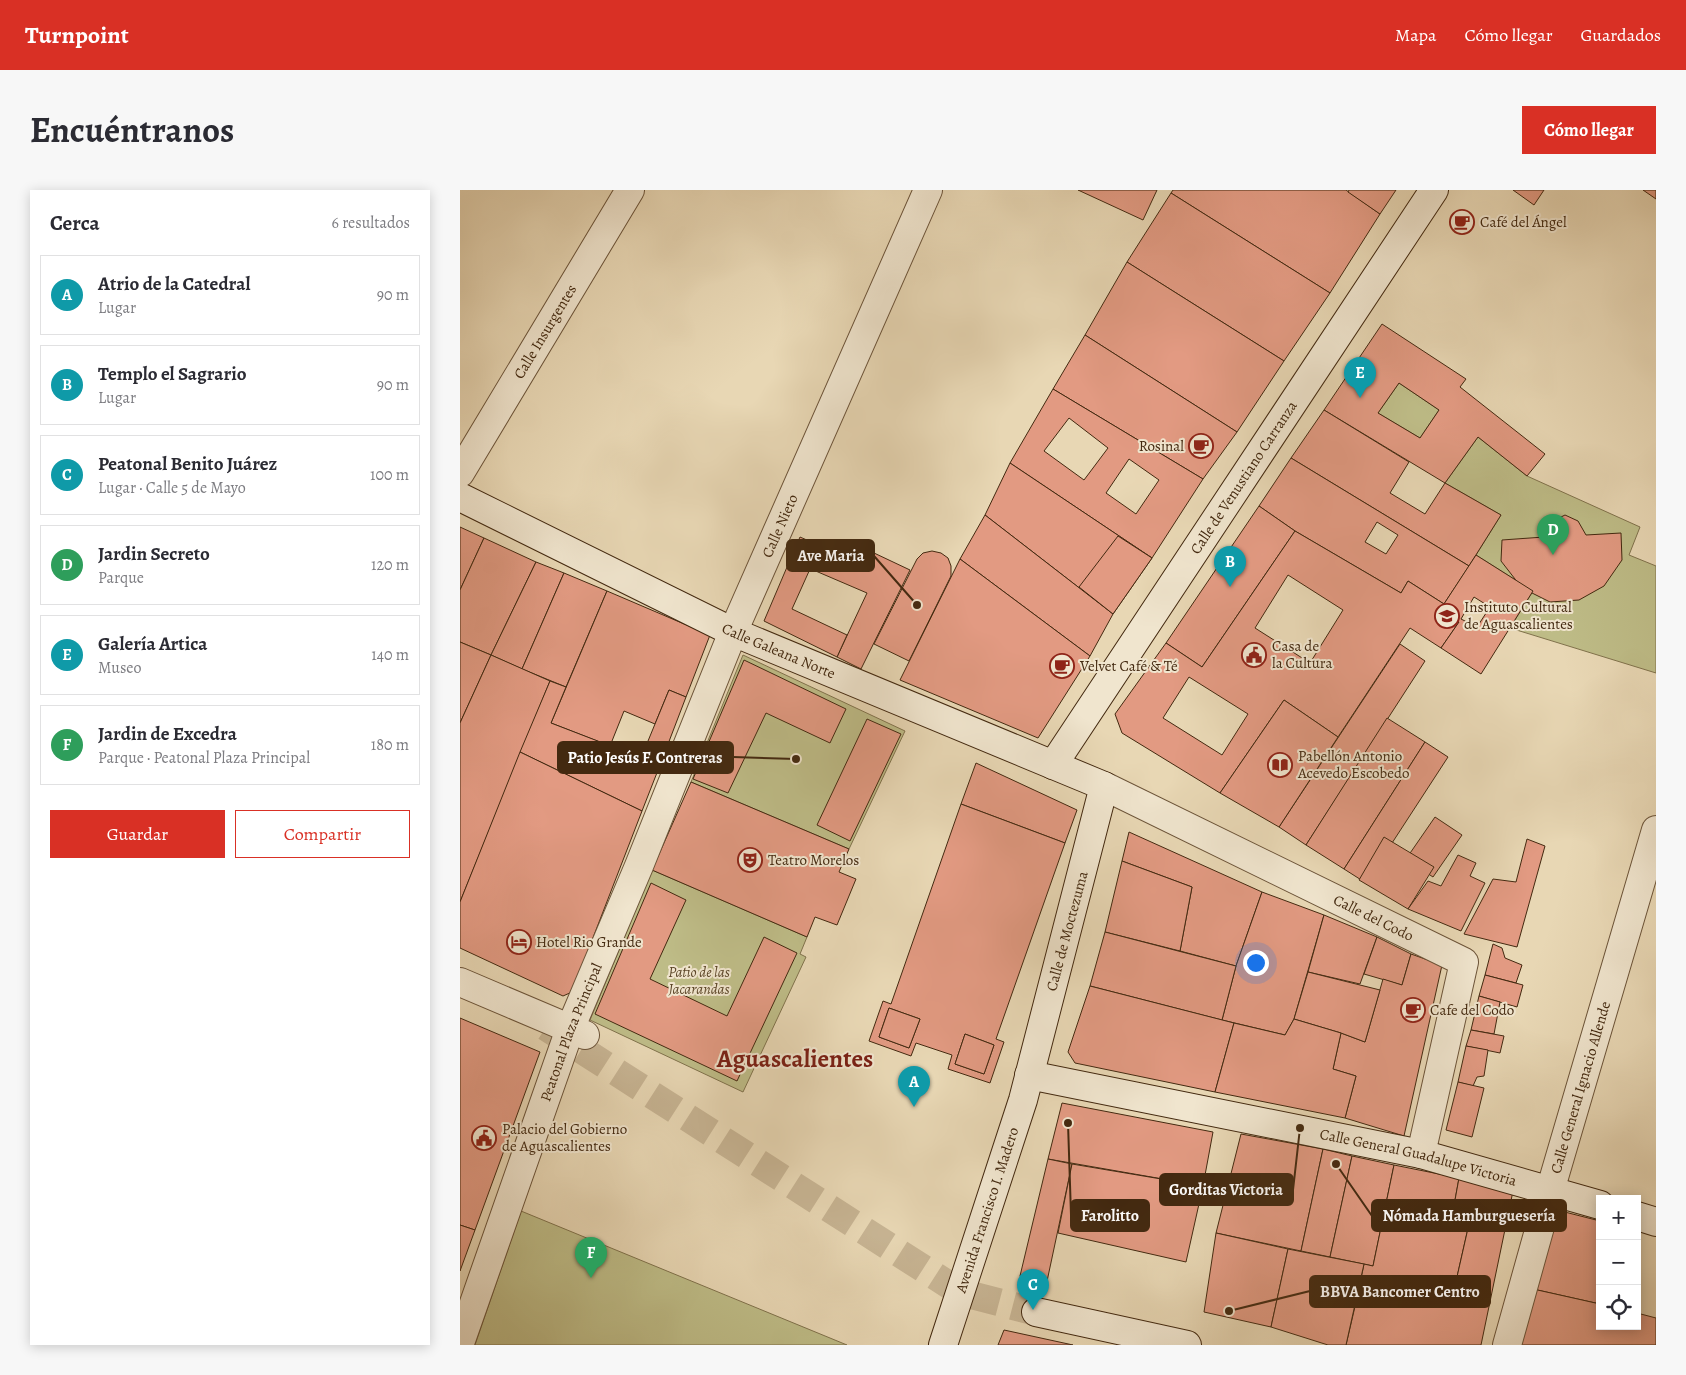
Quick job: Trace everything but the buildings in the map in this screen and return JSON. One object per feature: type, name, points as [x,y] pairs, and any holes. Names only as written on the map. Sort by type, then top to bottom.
[{"type":"street","name":"Calle Nieto","points":[[639,866],[733,632],[928,190]]},
{"type":"street","name":"Calle de Venustiano Carranza","points":[[1053,765],[1434,190]]},
{"type":"street","name":"Calle Insurgentes","points":[[460,473],[622,192]]},
{"type":"street","name":"Calle Galeana Norte","points":[[460,497],[733,632],[1104,786]]},
{"type":"street","name":"Calle del Codo","points":[[1104,786],[1464,962],[1421,1154]]},
{"type":"street","name":"Calle de Moctezuma","points":[[1029,1075],[1104,786]]},
{"type":"street","name":"Calle General Ignacio Allende","points":[[1507,1345],[1656,830]]},
{"type":"street","name":"Peatonal Plaza Principal","points":[[460,1343],[639,866]]},
{"type":"street","points":[[460,982],[577,1032]]},
{"type":"street","name":"Calle General Guadalupe Victoria","points":[[1029,1075],[1421,1154],[1596,1204]]},
{"type":"street","name":"Avenida Francisco I. Madero","points":[[943,1345],[989,1206],[1029,1075]]},
{"type":"street","points":[[1641,1217],[1656,1222]]},
{"type":"street","points":[[1036,1312],[1187,1345]]},
{"type":"green space","points":[[1399,383],[1439,410],[1420,438],[1378,413]]},
{"type":"green space","points":[[1478,437],[1527,476],[1640,527],[1629,555],[1656,566],[1656,673],[1510,628],[1533,591],[1476,555],[1501,515],[1445,483]]},
{"type":"green space","points":[[743,655],[905,731],[849,849],[691,782]]},
{"type":"green space","name":"Patio de las Jacarandas","points":[[652,870],[807,937],[800,954],[806,957],[743,1092],[590,1020]]},
{"type":"green space","points":[[521,1211],[847,1345],[475,1345]]},
{"type":"tunnel","points":[[546,1027],[960,1292],[1036,1312]]},
{"type":"place","name":"Café del Ángel","points":[[1462,222]]},
{"type":"place","name":"Galería Artica","points":[[1360,398]]},
{"type":"place","name":"Rosinal","points":[[1201,446]]},
{"type":"place","name":"Jardin Secreto","points":[[1553,555]]},
{"type":"place","name":"Templo el Sagrario","points":[[1230,587]]},
{"type":"place","name":"Ave Maria","points":[[917,605]]},
{"type":"place","name":"Instituto Cultural de Aguascalientes","points":[[1447,616]]},
{"type":"place","name":"Casa de la Cultura","points":[[1254,655]]},
{"type":"place","name":"Velvet Café & Té","points":[[1062,666]]},
{"type":"place","name":"Patio Jesús F. Contreras","points":[[796,759]]},
{"type":"place","name":"Pabellón Antonio Acevedo Escobedo","points":[[1280,765]]},
{"type":"place","name":"Teatro Morelos","points":[[750,860]]},
{"type":"place","name":"Hotel Rio Grande","points":[[519,942]]},
{"type":"place","name":"Cafe del Codo","points":[[1413,1010]]},
{"type":"place","name":"Atrio de la Catedral","points":[[914,1107]]},
{"type":"place","name":"Farolitto","points":[[1068,1123]]},
{"type":"place","name":"Gorditas Victoria","points":[[1300,1128]]},
{"type":"place","name":"Palacio del Gobierno de Aguascalientes","points":[[484,1138]]},
{"type":"place","name":"Nómada Hamburguesería","points":[[1336,1164]]},
{"type":"place","name":"Jardin de Excedra","points":[[591,1278]]},
{"type":"place","name":"Peatonal Benito Juárez","points":[[1033,1310]]},
{"type":"place","name":"BBVA Bancomer Centro","points":[[1229,1311]]},
{"type":"district","name":"Aguascalientes","points":[[795,1058]]}]
